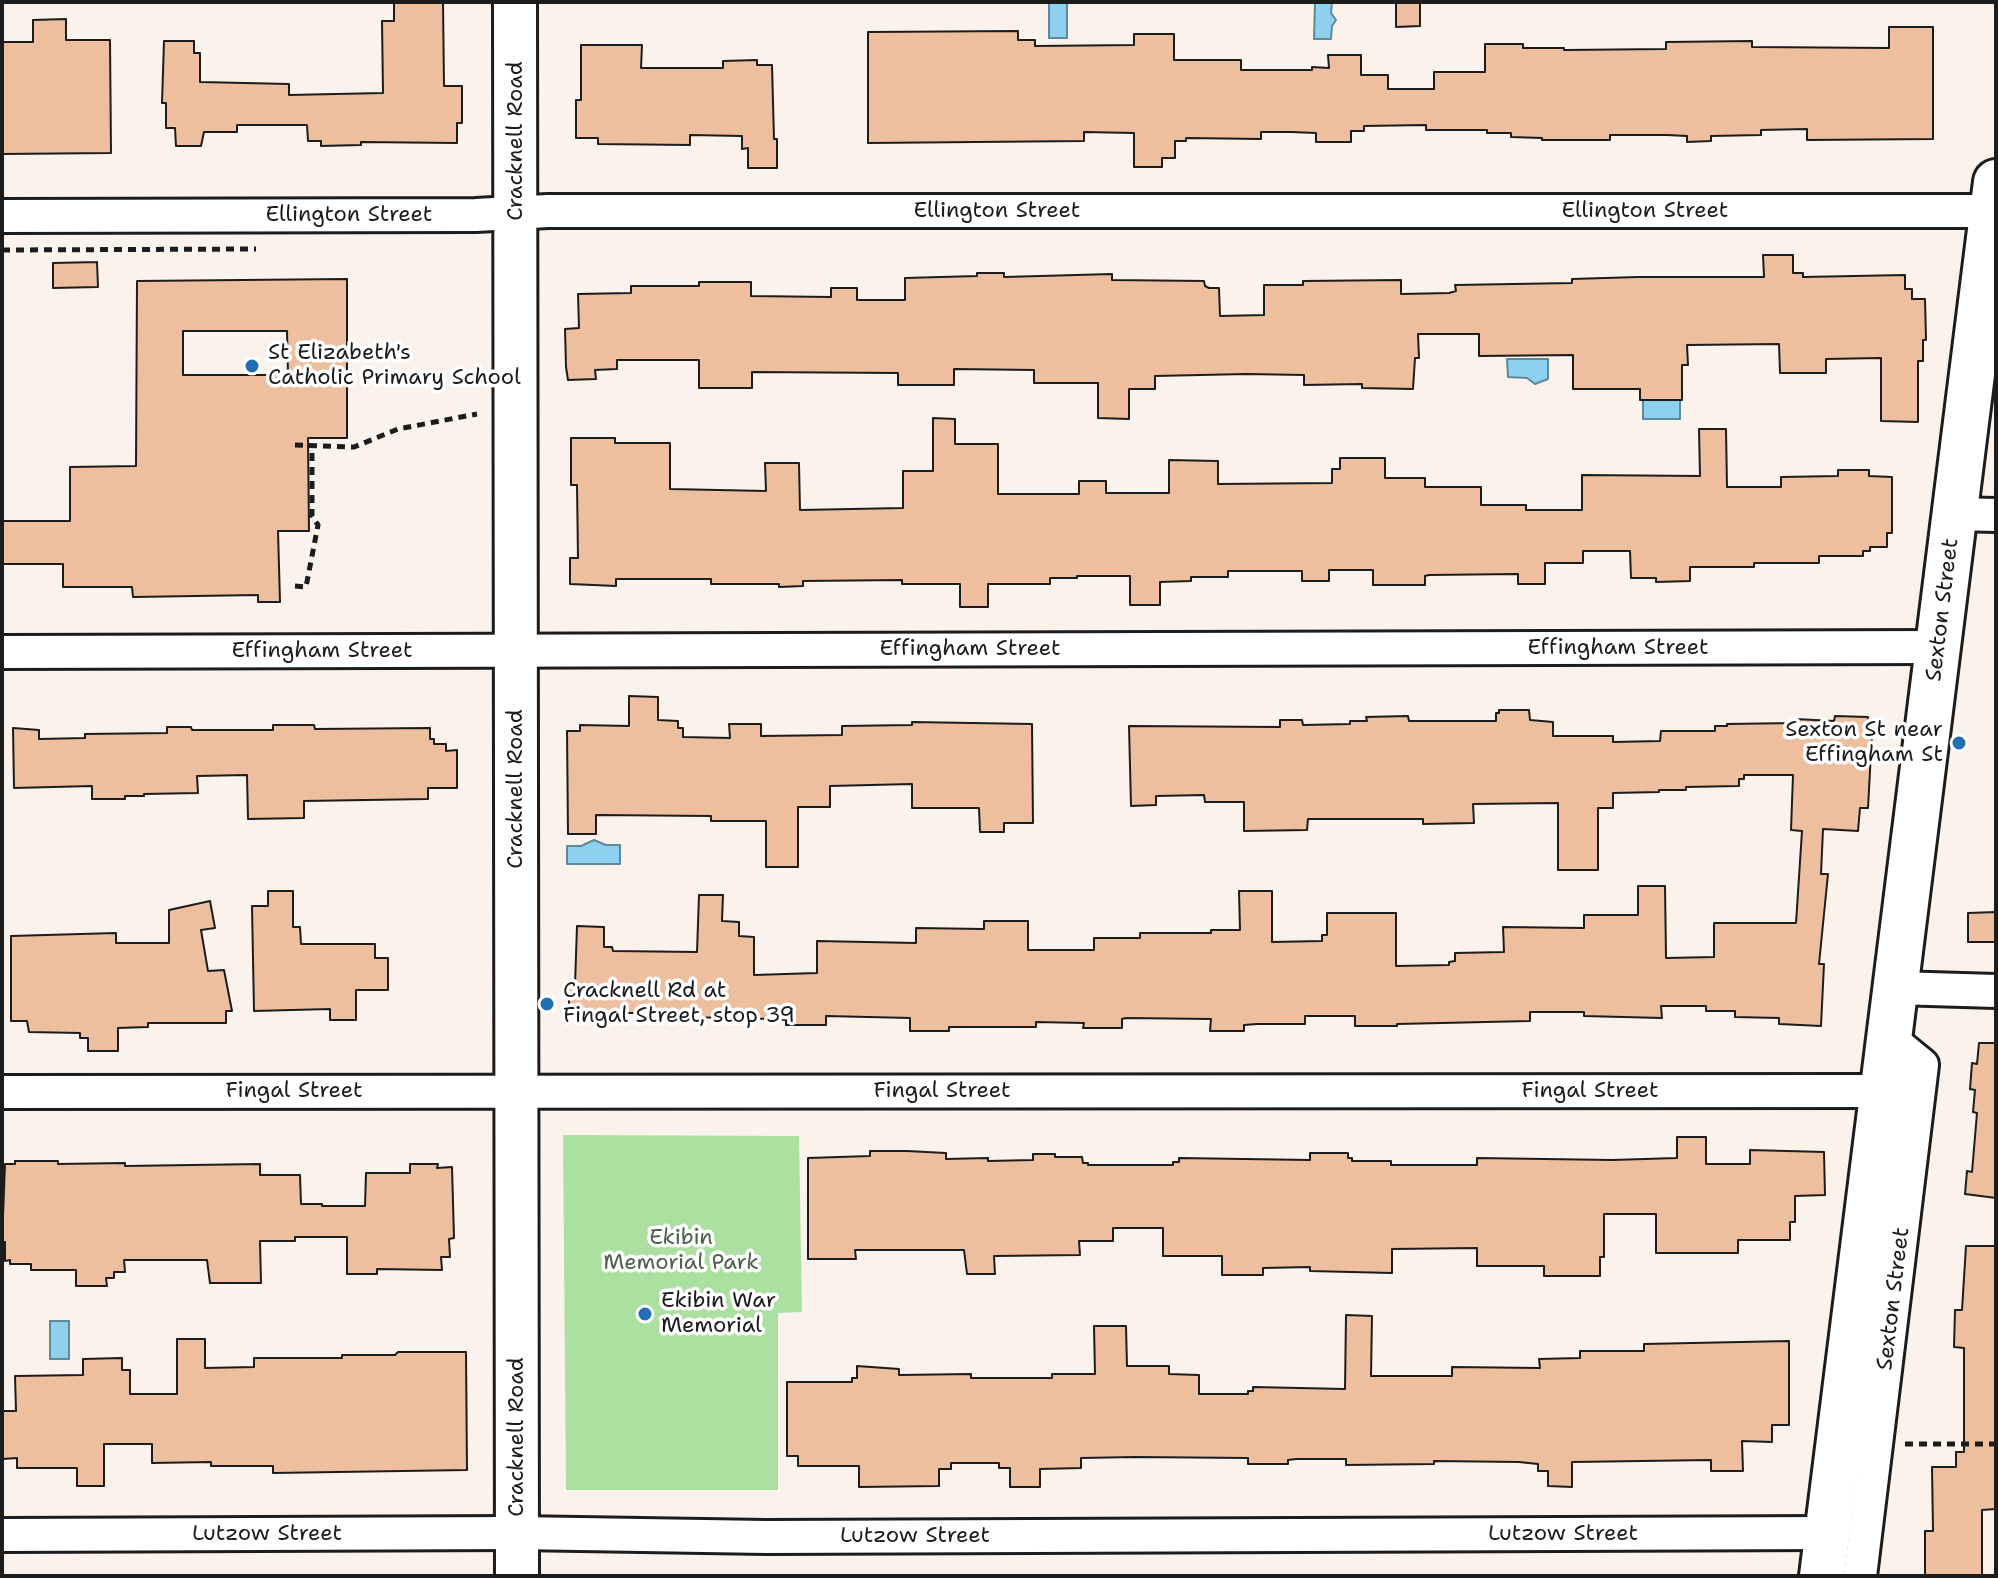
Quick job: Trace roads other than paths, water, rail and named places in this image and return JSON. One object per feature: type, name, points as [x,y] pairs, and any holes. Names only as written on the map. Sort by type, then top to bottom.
[{"type":"main road","name":"Sexton Street","points":[[1822,1576],[1938,647],[1976,514],[1994,196]]},
{"type":"street","name":"Cracknell Road","points":[[515,2],[517,1576]]},
{"type":"street","name":"Ellington Street","points":[[2,216],[1994,196]]},
{"type":"street","name":"Effingham Street","points":[[2,652],[1938,647]]},
{"type":"street","points":[[1896,988],[1996,991]]},
{"type":"street","name":"Sexton Street","points":[[1860,1576],[1922,1065],[1889,1038]]},
{"type":"street","name":"Fingal Street","points":[[2,1092],[1883,1091]]},
{"type":"street","name":"Lutzow Street","points":[[2,1535],[517,1533],[766,1537],[1828,1533]]},
{"type":"water","points":[[1049,2],[1067,2],[1067,38],[1049,38]]},
{"type":"water","points":[[1315,2],[1332,2],[1331,13],[1336,20],[1331,39],[1314,39]]},
{"type":"water","points":[[1507,359],[1548,359],[1548,379],[1535,384],[1527,378],[1508,377]]},
{"type":"water","points":[[1643,400],[1680,400],[1680,419],[1643,419]]},
{"type":"water","points":[[594,840],[606,845],[620,845],[620,864],[567,864],[567,846],[581,846]]},
{"type":"water","points":[[50,1321],[69,1321],[69,1359],[50,1359]]},
{"type":"place","name":"St Elizabeth's Catholic Primary School","points":[[252,366]]},
{"type":"place","name":"Sexton St near Effingham St","points":[[1959,743]]},
{"type":"place","name":"Cracknell Rd at Fingal Street, stop 39","points":[[547,1004]]},
{"type":"place","name":"Ekibin War Memorial","points":[[645,1314]]},
{"type":"park label","name":"Ekibin Memorial Park","points":[[681,1250]]}]
